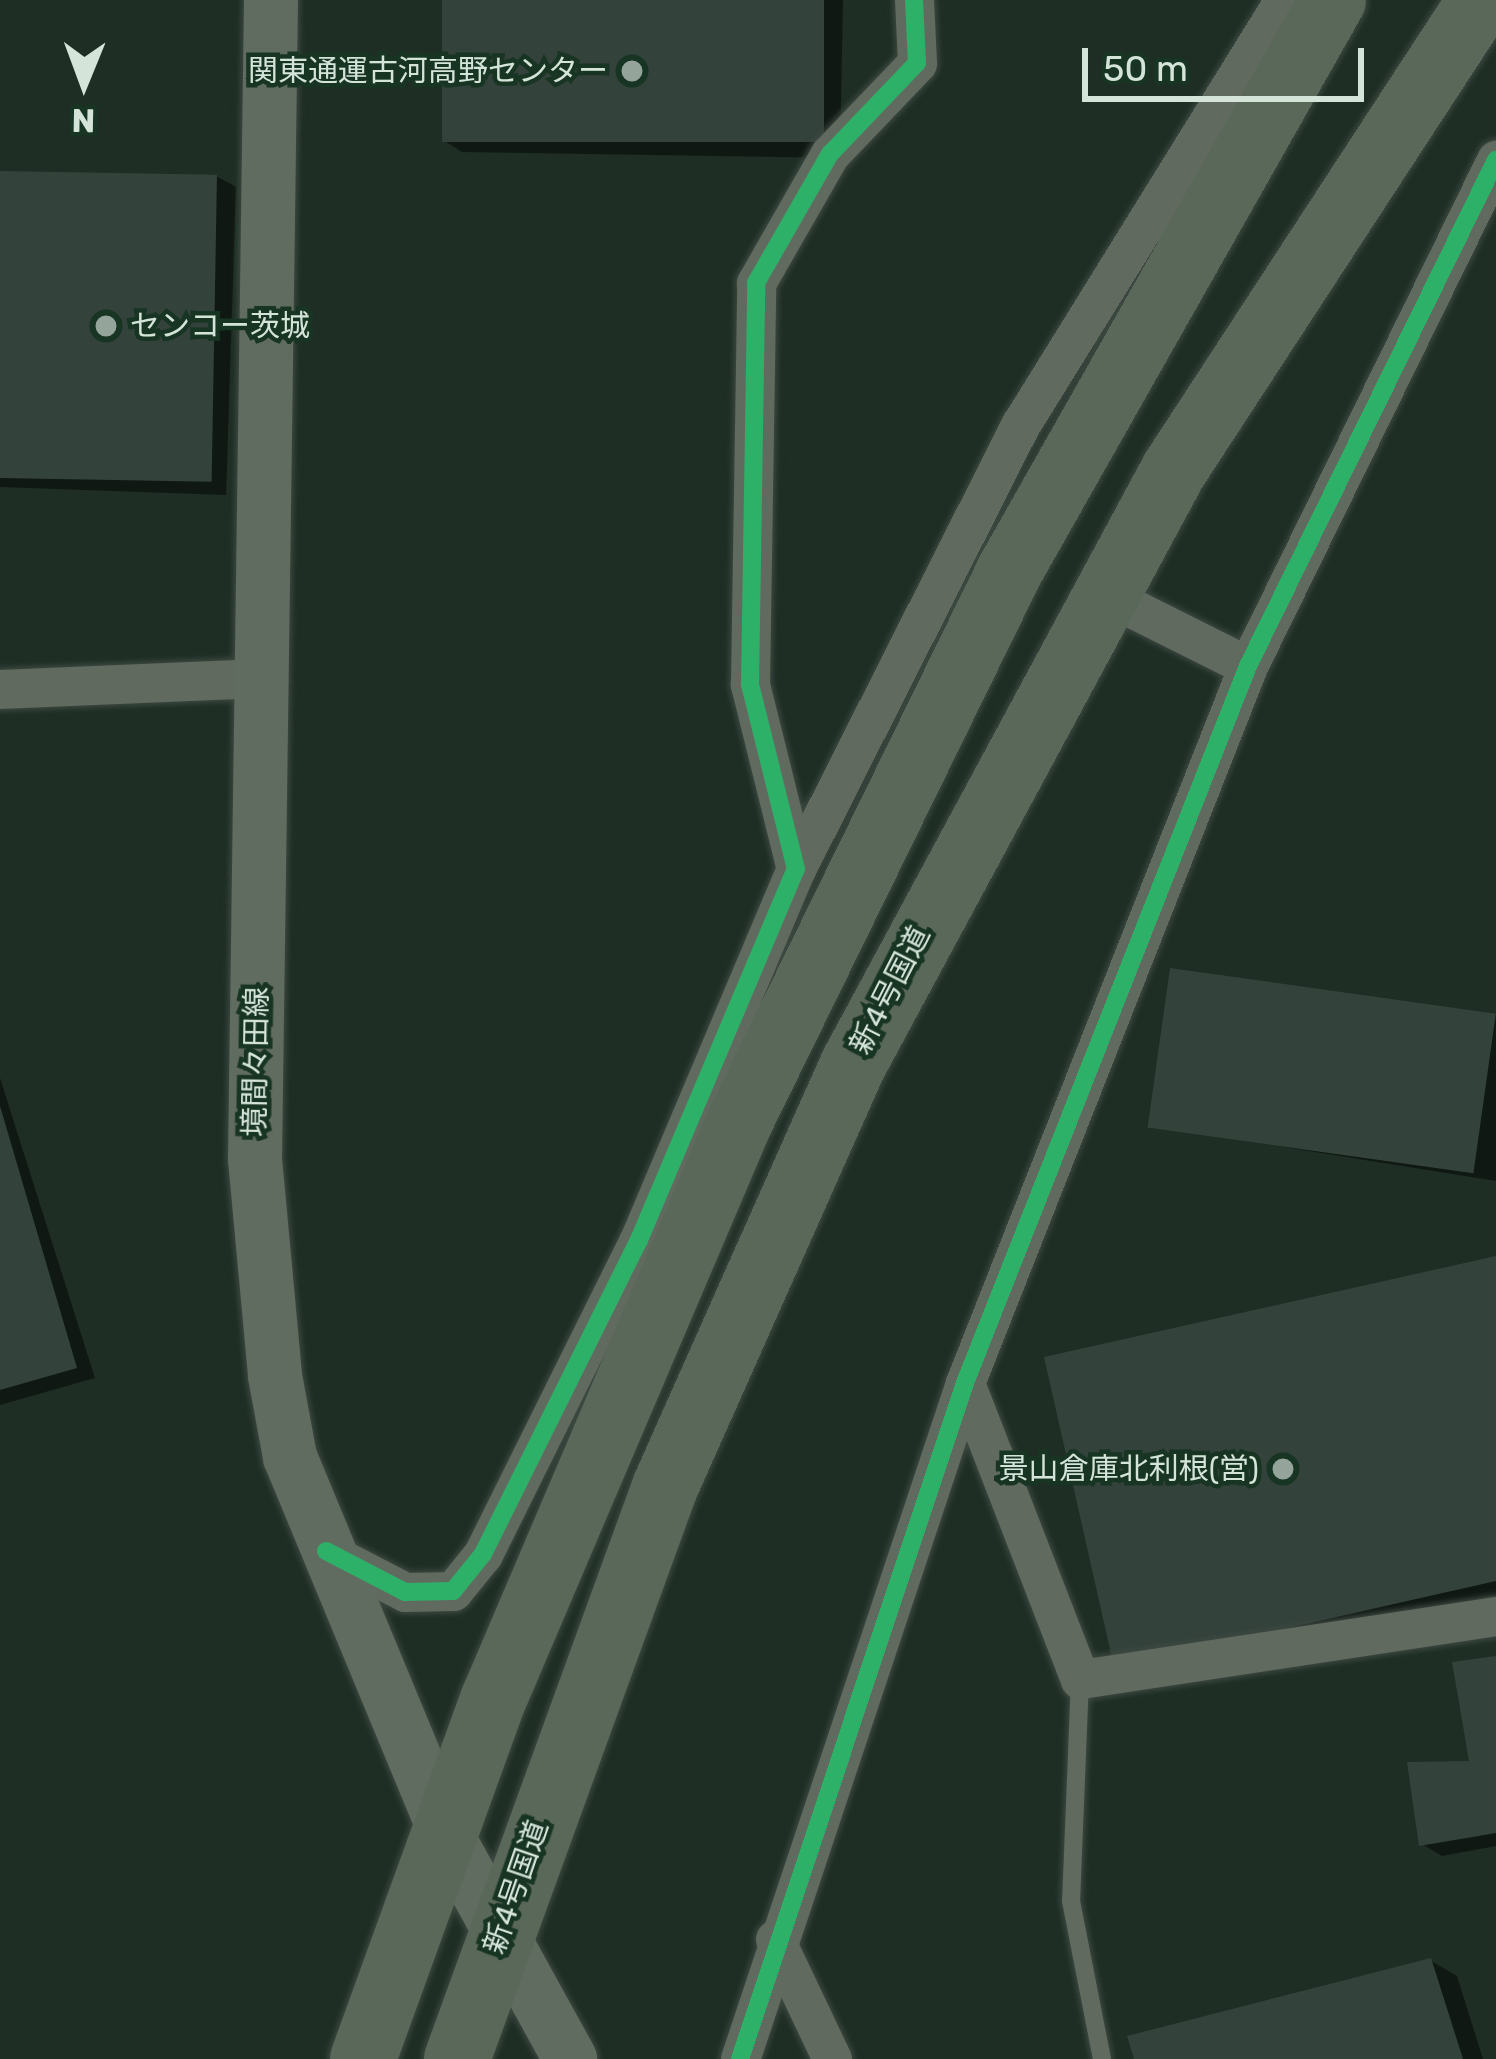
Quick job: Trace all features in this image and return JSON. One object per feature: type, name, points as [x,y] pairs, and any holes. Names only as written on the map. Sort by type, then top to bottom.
[{"type":"highway","points":[[363,2059],[606,1425],[915,752],[1333,0]]},
{"type":"highway","name":"新4号国道","points":[[458,2059],[499,1934],[743,1300],[953,865],[1102,592],[1480,0]]},
{"type":"main road","name":"境間々田線","points":[[271,0],[260,678],[263,1298],[290,1457],[326,1552],[446,1834],[570,2059]]},
{"type":"street","points":[[796,869],[750,684],[756,283],[830,154],[917,63],[914,0]]},
{"type":"street","points":[[326,1552],[405,1592],[453,1591],[484,1554],[639,1240],[796,869],[1021,424],[1283,0]]},
{"type":"street","points":[[740,2059],[776,1939],[965,1382],[1248,666],[1496,160]]},
{"type":"street","points":[[1102,592],[1248,666]]},
{"type":"street","points":[[0,689],[260,678]]},
{"type":"street","points":[[965,1382],[1080,1679],[1496,1616]]},
{"type":"street","points":[[776,1939],[832,2059]]},
{"type":"lane","points":[[1080,1679],[1071,1901],[1102,2059]]},
{"type":"building","name":"関東通運古河高野センター","points":[[442,0],[824,0],[824,142],[442,142]]},
{"type":"building","name":"センコー茨城","points":[[0,171],[217,175],[212,482],[0,478]]},
{"type":"building","points":[[1170,968],[1496,1014],[1473,1173],[1148,1127]]},
{"type":"building","points":[[0,1106],[77,1368],[0,1390]]},
{"type":"building","name":"景山倉庫北利根(営)","points":[[1496,1256],[1496,1581],[1114,1667],[1044,1357]]},
{"type":"building","points":[[1496,1656],[1496,1833],[1419,1846],[1407,1762],[1469,1761],[1452,1662]]},
{"type":"building","points":[[1431,1958],[1463,2059],[1134,2059],[1127,2036]]},
{"type":"cycle path","points":[[326,1551],[405,1592],[453,1591],[483,1554],[639,1240],[796,869],[750,684],[756,283],[830,154],[917,63],[914,0]]},
{"type":"cycle path","points":[[740,2059],[965,1383],[1248,666],[1496,160]]},
{"type":"place","name":"関東通運古河高野センター","points":[[632,71]]},
{"type":"place","name":"センコー茨城","points":[[106,326]]},
{"type":"place","name":"景山倉庫北利根(営)","points":[[1283,1469]]}]
